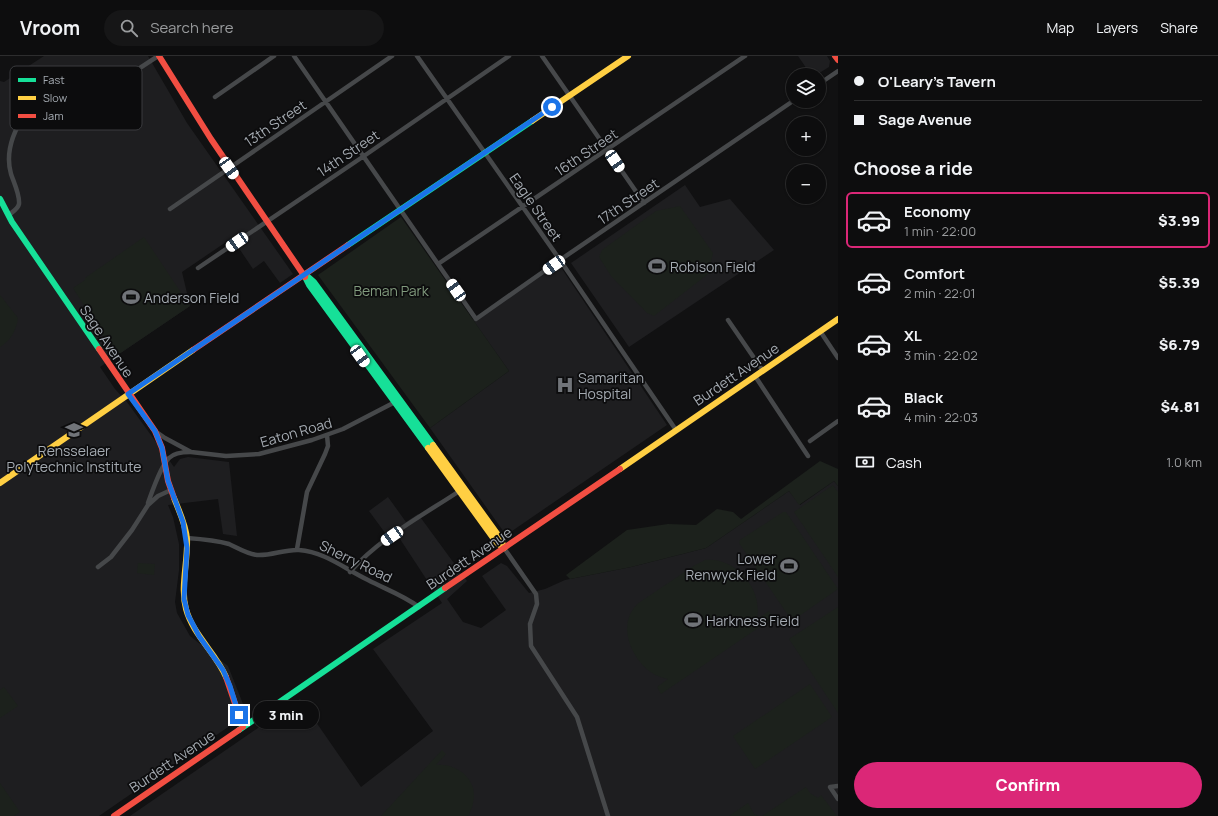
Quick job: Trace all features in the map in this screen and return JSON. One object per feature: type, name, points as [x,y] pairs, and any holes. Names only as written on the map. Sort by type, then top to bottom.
[{"type":"main road","points":[[159,56],[229,168],[304,275],[309,285],[462,489],[496,542],[504,548]]},
{"type":"main road","points":[[0,482],[628,56]]},
{"type":"main road","points":[[835,56],[838,60]]},
{"type":"main road","name":"Sage Avenue","points":[[0,199],[12,222],[44,271],[155,431],[162,448],[168,481],[183,521],[187,538],[184,599],[186,609],[192,624],[223,670],[230,686],[243,727]]},
{"type":"main road","name":"Burdett Avenue","points":[[114,816],[838,319]]},
{"type":"street","points":[[142,67],[159,56]]},
{"type":"street","points":[[215,97],[274,56]]},
{"type":"street","points":[[294,56],[438,264]]},
{"type":"street","name":"13th Street","points":[[170,209],[392,56]]},
{"type":"street","name":"Eagle Street","points":[[417,56],[560,260],[676,430]]},
{"type":"street","name":"14th Street","points":[[198,268],[509,56]]},
{"type":"street","points":[[542,56],[644,203]]},
{"type":"street","name":"16th Street","points":[[438,264],[745,56]]},
{"type":"street","points":[[826,79],[838,71]]},
{"type":"street","name":"17th Street","points":[[438,264],[476,319],[786,106]]},
{"type":"street","points":[[9,215],[19,204],[11,172],[10,156],[11,142],[15,130]]},
{"type":"street","points":[[728,320],[763,371]]},
{"type":"street","points":[[820,331],[838,358]]},
{"type":"street","points":[[755,376],[808,456]]},
{"type":"street","name":"Eaton Road","points":[[164,463],[170,457],[182,452],[226,456],[259,454],[343,429],[397,401]]},
{"type":"street","points":[[810,440],[838,421]]},
{"type":"street","name":"Eaton Road","points":[[155,431],[192,452]]},
{"type":"street","points":[[297,549],[307,492],[328,446],[327,435]]},
{"type":"street","points":[[148,505],[164,463]]},
{"type":"street","points":[[350,572],[359,562],[381,544],[462,489]]},
{"type":"street","points":[[98,568],[115,552],[148,505],[158,496],[171,490]]},
{"type":"street","name":"Sherry Road","points":[[187,538],[216,541],[256,555],[267,555],[297,549],[321,554],[350,572],[409,599],[419,607]]},
{"type":"street","points":[[504,548],[536,594],[537,604],[530,624],[531,646],[577,717],[608,816]]},
{"type":"street","points":[[838,786],[830,787],[838,799]]},
{"type":"shaded area","name":"Rensselaer Polytechnic Institute","points":[[44,56],[148,56],[187,123],[293,274],[280,283],[264,261],[253,269],[232,238],[182,272],[190,306],[100,367],[174,467],[180,459],[188,457],[229,462],[237,536],[223,534],[218,499],[168,505],[173,517],[179,544],[179,570],[175,602],[177,613],[190,636],[228,666],[247,714],[99,816],[0,816],[0,81],[4,82],[10,78],[10,130],[142,130],[142,66],[29,66]]},
{"type":"shaded area","points":[[798,56],[827,56],[830,61],[829,67],[826,69],[806,68]]},
{"type":"shaded area","points":[[685,185],[700,207],[730,199],[774,250],[629,347],[571,263]]},
{"type":"shaded area","name":"Samaritan Hospital","points":[[556,260],[667,425],[506,535],[430,428],[509,371],[473,320]]},
{"type":"shaded area","points":[[834,481],[838,486],[838,816],[130,816],[300,699],[361,787],[433,731],[373,649],[442,603],[398,536],[391,541],[369,511],[388,497],[406,522],[418,514],[467,581],[447,599],[463,622],[481,628],[506,610],[482,576],[501,563],[507,566],[529,593],[545,589],[565,580],[631,567],[706,548],[789,491],[800,505]]},
{"type":"green space","name":"Robison Field","points":[[680,206],[713,253],[708,274],[654,316],[647,313],[611,276],[599,257],[602,250],[656,211]]},
{"type":"green space","name":"Beman Park","points":[[401,217],[509,371],[430,428],[318,275]]},
{"type":"green space","name":"Anderson Field","points":[[144,237],[190,306],[116,356],[73,288]]},
{"type":"green space","points":[[0,295],[18,318],[12,335],[0,347]]},
{"type":"green space","points":[[820,461],[838,469],[838,486],[834,481],[799,505],[789,491],[706,548],[631,567],[570,579],[566,575],[627,530],[668,524],[696,525],[717,509],[733,512],[741,519]]},
{"type":"green space","points":[[833,485],[838,492],[838,577],[794,512]]},
{"type":"green space","name":"Lower Renwyck Field","points":[[783,512],[786,512],[838,589],[792,621],[739,543],[740,540]]},
{"type":"green space","points":[[705,560],[716,560],[737,569],[745,577],[756,597],[758,608],[757,619],[769,611],[773,618],[661,694],[657,687],[668,679],[656,675],[637,659],[631,647],[628,635],[628,623],[632,611],[640,602],[695,565]]},
{"type":"green space","points":[[138,563],[155,564],[154,575],[137,573]]},
{"type":"green space","points":[[838,607],[838,713],[789,639]]},
{"type":"green space","points":[[810,684],[832,717],[755,769],[733,736]]},
{"type":"green space","points":[[4,687],[18,706],[0,718],[0,690]]},
{"type":"green space","points":[[442,750],[446,754],[436,765],[444,765],[459,770],[465,775],[473,787],[473,804],[469,815],[381,816]]},
{"type":"green space","points":[[0,783],[20,812],[14,816],[0,816]]},
{"type":"green space","points":[[806,787],[810,793],[818,798],[821,795],[837,816],[762,816]]},
{"type":"green space","points":[[748,803],[754,814],[759,816],[729,816]]},
{"type":"traffic: fast","points":[[348,245],[532,121]]},
{"type":"traffic: fast","points":[[0,199],[12,222],[99,349]]},
{"type":"traffic: fast","points":[[306,275],[314,282],[433,445]]},
{"type":"traffic: fast","points":[[305,277],[309,285],[428,448]]},
{"type":"traffic: fast","points":[[239,730],[445,588]]},
{"type":"traffic: slow","points":[[532,121],[628,56]]},
{"type":"traffic: slow","points":[[620,469],[838,319]]},
{"type":"traffic: slow","points":[[0,483],[193,350]]},
{"type":"traffic: slow","points":[[433,445],[501,539],[504,548]]},
{"type":"traffic: slow","points":[[428,448],[496,542],[504,548]]},
{"type":"traffic: slow","points":[[174,498],[184,523],[187,539],[184,583],[184,601],[186,609],[189,618],[199,636],[217,660],[226,677]]},
{"type":"traffic: jam","points":[[159,56],[211,139],[305,277]]},
{"type":"traffic: jam","points":[[835,56],[838,60]]},
{"type":"traffic: jam","points":[[193,350],[348,245]]},
{"type":"traffic: jam","points":[[99,349],[155,431],[162,448],[168,481],[174,498]]},
{"type":"traffic: jam","points":[[445,588],[620,469]]},
{"type":"traffic: jam","points":[[226,677],[243,727]]},
{"type":"traffic: jam","points":[[114,816],[239,730]]},
{"type":"place","name":"Robison Field","points":[[657,266]]},
{"type":"place","name":"Anderson Field","points":[[131,297]]},
{"type":"place","name":"Samaritan Hospital","points":[[565,385]]},
{"type":"place","name":"Rensselaer Polytechnic Institute","points":[[74,430]]},
{"type":"place","name":"Lower Renwyck Field","points":[[789,566]]},
{"type":"place","name":"Harkness Field","points":[[693,620]]},
{"type":"route","points":[[239,715],[230,686],[223,670],[199,636],[188,615],[184,599],[187,538],[183,522],[168,481],[162,448],[155,431],[128,394],[552,107]]}]
